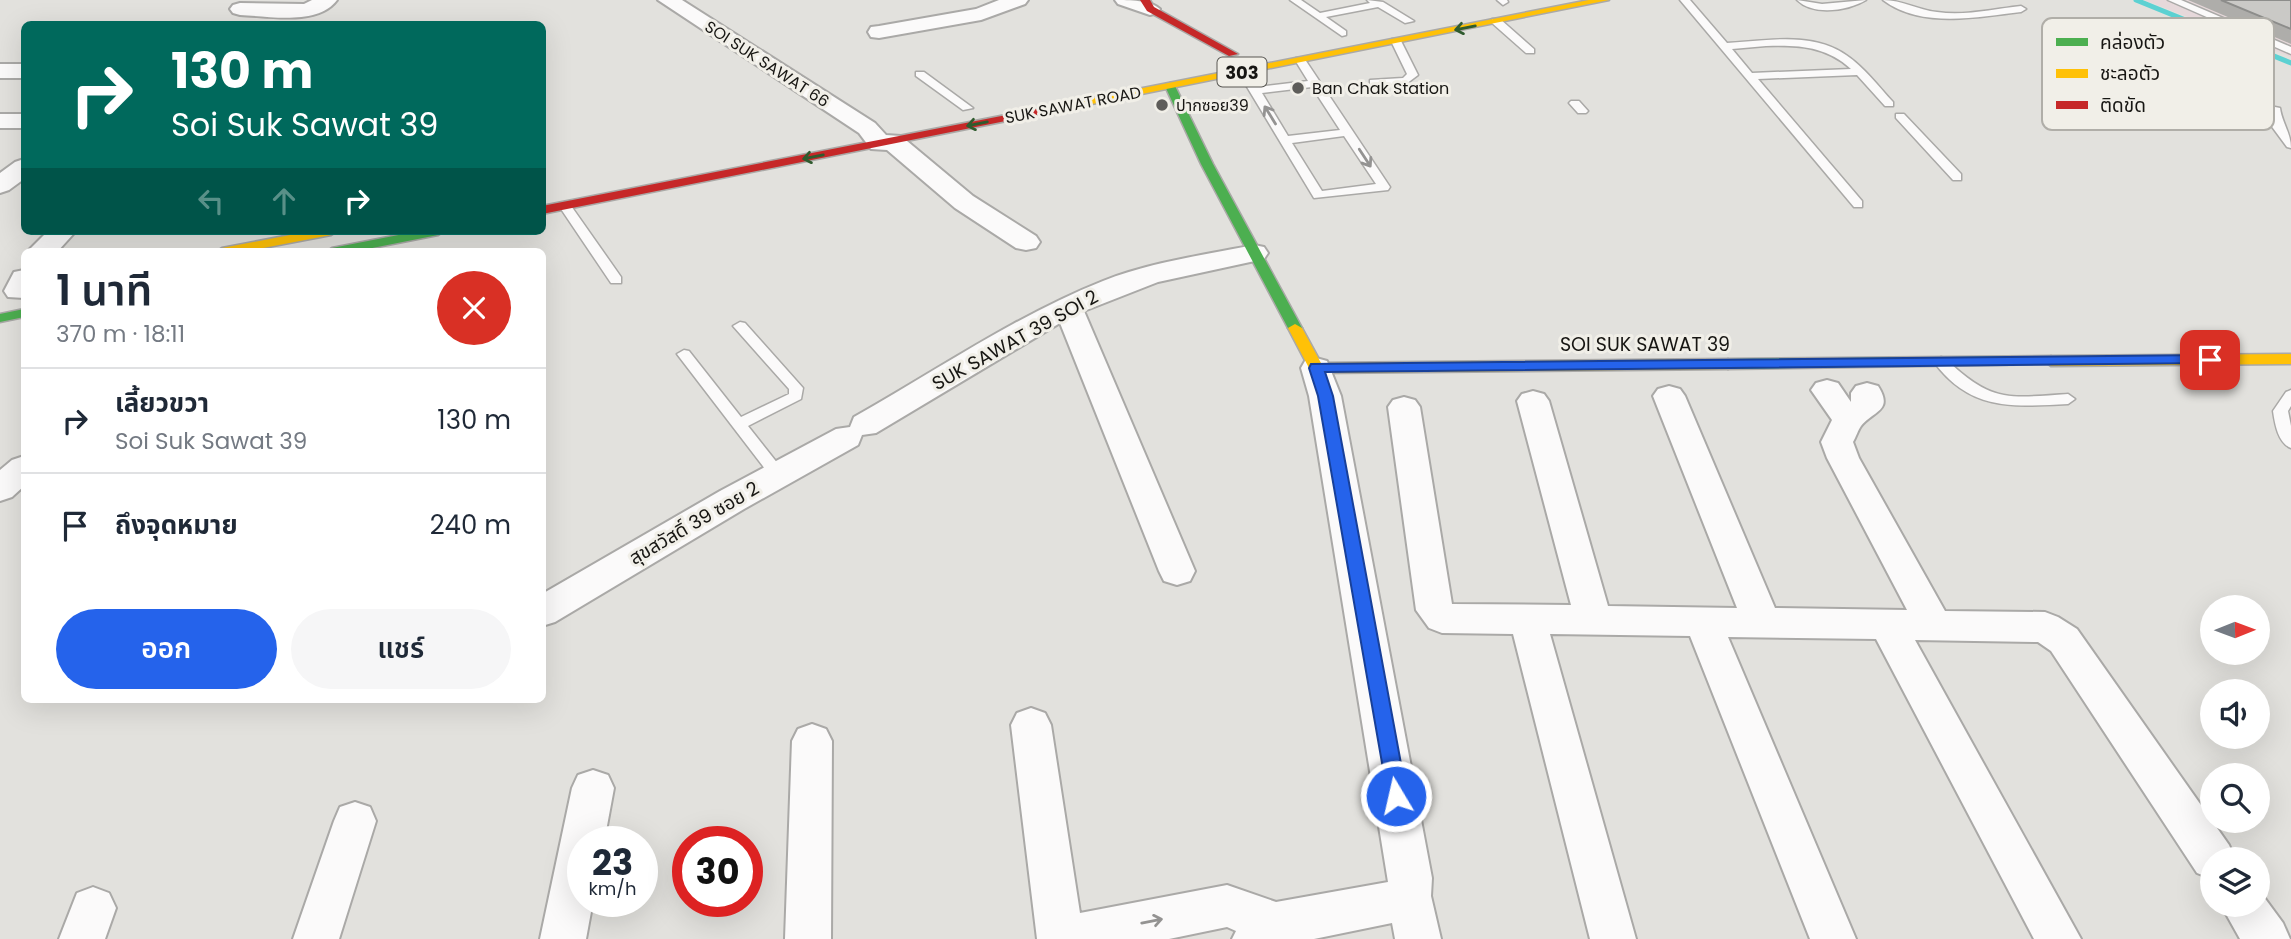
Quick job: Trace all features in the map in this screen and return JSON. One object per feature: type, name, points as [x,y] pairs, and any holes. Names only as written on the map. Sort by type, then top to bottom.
[{"type":"main road","name":"SUK SAWAT ROAD","points":[[546,209],[880,134],[1170,86],[1604,0]]},
{"type":"main road","name":"303","points":[[1148,5],[1240,53],[1206,60]]},
{"type":"main road","points":[[1382,26],[1415,19]]},
{"type":"main road","points":[[1315,39],[1349,32]]},
{"type":"main road","points":[[1170,86],[1254,253],[1317,368]]},
{"type":"main road","points":[[942,113],[973,106]]},
{"type":"main road","name":"SUK SAWAT ROAD","points":[[840,133],[880,134]]},
{"type":"main road","points":[[243,248],[310,235]]},
{"type":"main road","points":[[365,248],[422,235]]},
{"type":"main road","points":[[0,318],[18,293]]},
{"type":"main road","name":"SOI SUK SAWAT 39","points":[[1317,368],[1820,378],[1855,389],[1941,362],[2291,359]]},
{"type":"street","points":[[879,32],[981,14],[1018,0]]},
{"type":"street","points":[[1125,0],[1148,5]]},
{"type":"street","name":"SOI SUK SAWAT 66","points":[[676,1],[880,134],[964,202],[1026,242]]},
{"type":"street","points":[[222,21],[245,4],[304,10],[313,8],[326,13]]},
{"type":"street","points":[[0,71],[21,71]]},
{"type":"street","points":[[0,121],[21,121]]},
{"type":"street","points":[[0,185],[21,169]]},
{"type":"street","points":[[0,185],[21,185]]},
{"type":"street","points":[[45,248],[59,235]]},
{"type":"street","name":"SUK SAWAT 39 SOI 2","points":[[856,431],[967,364],[1068,308],[1117,286],[1254,253]]},
{"type":"street","points":[[1068,308],[1177,571]]},
{"type":"street","points":[[1317,368],[1325,396],[1378,687],[1410,878],[1409,896],[1418,939]]},
{"type":"street","points":[[1820,378],[1855,389],[1837,442],[1843,458],[1933,624]]},
{"type":"street","points":[[1669,396],[1762,623]]},
{"type":"street","points":[[1533,401],[1594,622]]},
{"type":"street","points":[[1404,407],[1435,610],[1442,618],[2045,627],[2064,640],[2205,847]]},
{"type":"street","name":"สุขสวัสดิ์ 39 ซอย 2","points":[[546,610],[856,431]]},
{"type":"street","points":[[0,489],[21,471]]},
{"type":"street","points":[[1528,621],[1614,939]]},
{"type":"street","points":[[1703,622],[1833,939]]},
{"type":"street","points":[[1887,624],[2058,939]]},
{"type":"street","points":[[1031,725],[1060,939],[1227,906],[1266,932],[1380,906],[1409,896]]},
{"type":"street","points":[[808,939],[812,741]]},
{"type":"street","points":[[563,939],[593,788]]},
{"type":"street","points":[[316,939],[355,821]]},
{"type":"street","points":[[2251,917],[2267,939]]},
{"type":"lane","points":[[1295,0],[1349,32]]},
{"type":"lane","points":[[1685,0],[1858,204]]},
{"type":"lane","points":[[1802,0],[1808,5],[1817,6],[1861,0]]},
{"type":"lane","points":[[1888,0],[1930,16],[1952,17],[2021,9]]},
{"type":"lane","points":[[2174,0],[2215,18]]},
{"type":"lane","points":[[1318,16],[1376,2],[1415,19]]},
{"type":"lane","points":[[1496,21],[1530,51]]},
{"type":"lane","points":[[1374,82],[1411,79],[1413,71],[1396,41]]},
{"type":"lane","points":[[1725,46],[1799,43],[1833,51],[1889,104]]},
{"type":"lane","points":[[2274,44],[2291,51]]},
{"type":"lane","points":[[1243,72],[1318,195],[1384,187],[1300,60]]},
{"type":"lane","points":[[1749,76],[1858,72]]},
{"type":"lane","points":[[920,74],[973,106]]},
{"type":"lane","points":[[1255,91],[1315,83]]},
{"type":"lane","points":[[2274,108],[2276,124],[2291,145]]},
{"type":"lane","points":[[1900,116],[1957,177]]},
{"type":"lane","points":[[1286,140],[1348,132]]},
{"type":"lane","points":[[565,206],[617,280]]},
{"type":"lane","points":[[739,424],[796,396],[796,388],[740,326]]},
{"type":"lane","points":[[684,354],[778,474]]},
{"type":"lane","points":[[1941,362],[1962,384],[1986,398],[2009,402],[2068,400]]},
{"type":"lane","points":[[2291,395],[2280,411],[2291,443]]},
{"type":"shaded area","points":[[2144,0],[2291,0],[2291,57],[2274,50],[2274,18],[2190,18]]},
{"type":"building","points":[[2221,0],[2291,0],[2291,29],[2274,22],[2274,18],[2264,18]]},
{"type":"waterway","points":[[2136,0],[2180,18]]},
{"type":"waterway","points":[[2274,56],[2291,63]]},
{"type":"traffic: fast","points":[[1170,86],[1207,164],[1295,328]]},
{"type":"traffic: fast","points":[[352,248],[418,235]]},
{"type":"traffic: fast","points":[[0,318],[21,314]]},
{"type":"traffic: fast","points":[[1728,364],[2051,361]]},
{"type":"traffic: slow","points":[[1062,107],[1604,0]]},
{"type":"traffic: slow","points":[[243,248],[310,235]]},
{"type":"traffic: slow","points":[[1295,328],[1316,368],[1728,364]]},
{"type":"traffic: slow","points":[[2051,361],[2291,359]]},
{"type":"traffic: jam","points":[[1145,0],[1150,9],[1233,54]]},
{"type":"traffic: jam","points":[[546,209],[1062,107]]},
{"type":"place","name":"Ban Chak Station","points":[[1298,88]]},
{"type":"place","name":"ปากซอย39","points":[[1162,105]]},
{"type":"route","points":[[1396,796],[1325,396],[1317,368],[2210,360]]}]
